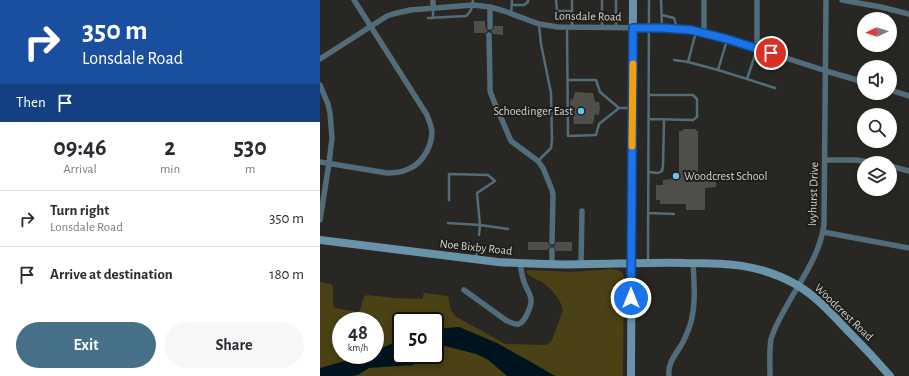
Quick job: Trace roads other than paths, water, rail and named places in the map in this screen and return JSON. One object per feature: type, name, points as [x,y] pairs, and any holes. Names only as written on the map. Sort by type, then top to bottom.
[{"type":"street","points":[[320,162],[387,173],[405,171],[418,163],[428,151],[432,133],[427,115],[354,0]]},
{"type":"street","points":[[433,0],[433,8]]},
{"type":"street","points":[[631,376],[633,0]]},
{"type":"street","points":[[704,0],[704,33]]},
{"type":"street","points":[[757,0],[757,48]]},
{"type":"street","name":"Ivyhurst Drive","points":[[770,376],[771,339],[775,328],[814,258],[821,242],[823,232],[825,214],[826,0]]},
{"type":"street","points":[[842,0],[909,14]]},
{"type":"street","name":"Lonsdale Road","points":[[320,59],[387,16],[410,10],[473,3],[539,24],[558,27],[662,28],[697,31],[757,48],[857,80]]},
{"type":"street","points":[[490,8],[490,27]]},
{"type":"street","points":[[490,35],[490,92],[511,141],[538,161],[543,168],[552,190],[552,242]]},
{"type":"street","points":[[320,85],[328,104],[332,138],[320,220]]},
{"type":"street","points":[[897,92],[909,96]]},
{"type":"street","points":[[825,160],[857,160]]},
{"type":"street","points":[[897,168],[909,172]]},
{"type":"street","points":[[581,265],[582,211]]},
{"type":"street","points":[[823,232],[909,248]]},
{"type":"street","name":"Noe Bixby Road","points":[[320,240],[520,263],[581,265],[631,263]]},
{"type":"street","points":[[552,250],[552,264]]},
{"type":"street","points":[[464,290],[491,311],[507,321],[515,324],[520,323],[524,320],[531,304],[531,299],[524,282],[520,263]]},
{"type":"street","name":"Woodcrest Road","points":[[631,263],[722,263],[748,266],[774,274],[798,286],[818,300],[890,376]]},
{"type":"street","points":[[669,376],[668,368],[683,341],[691,322],[694,301],[693,263]]},
{"type":"lane","points":[[511,14],[512,0]]},
{"type":"lane","points":[[512,5],[524,5],[528,2],[528,0]]},
{"type":"lane","points":[[556,0],[557,11],[572,11]]},
{"type":"lane","points":[[572,0],[568,80],[568,136],[596,135],[599,124],[619,108],[632,108]]},
{"type":"lane","points":[[602,0],[602,27]]},
{"type":"lane","points":[[616,0],[616,27]]},
{"type":"lane","points":[[648,262],[649,0]]},
{"type":"lane","points":[[661,0],[662,28]]},
{"type":"lane","points":[[428,18],[466,16],[470,13],[473,3]]},
{"type":"lane","points":[[433,8],[433,18]]},
{"type":"lane","points":[[662,15],[674,18],[677,29]]},
{"type":"lane","points":[[538,161],[551,148],[552,140],[551,93],[541,44],[539,24]]},
{"type":"lane","points":[[688,62],[697,31]]},
{"type":"lane","points":[[718,70],[727,39]]},
{"type":"lane","points":[[748,79],[757,48]]},
{"type":"lane","points":[[674,60],[718,70],[775,88]]},
{"type":"lane","points":[[568,80],[596,80],[600,92],[619,108]]},
{"type":"lane","points":[[649,94],[693,95],[697,99],[697,117],[693,120],[649,120]]},
{"type":"lane","points":[[648,172],[658,173],[662,171],[664,166],[664,120]]},
{"type":"lane","points":[[449,200],[449,174],[488,175],[495,181],[477,193],[480,225],[479,235]]},
{"type":"lane","points":[[648,213],[674,214]]},
{"type":"lane","points":[[448,223],[508,229]]},
{"type":"lane","points":[[476,259],[478,243]]},
{"type":"water","points":[[459,327],[497,343],[555,376],[507,376],[487,359],[476,354],[444,346],[444,328]]},
{"type":"water","points":[[392,344],[392,364],[414,364],[369,368],[358,375],[351,376],[320,376],[320,368],[334,364],[384,364],[384,347]]},
{"type":"place","name":"Schoedinger East","points":[[581,111]]},
{"type":"place","name":"Woodcrest School","points":[[676,176]]}]
